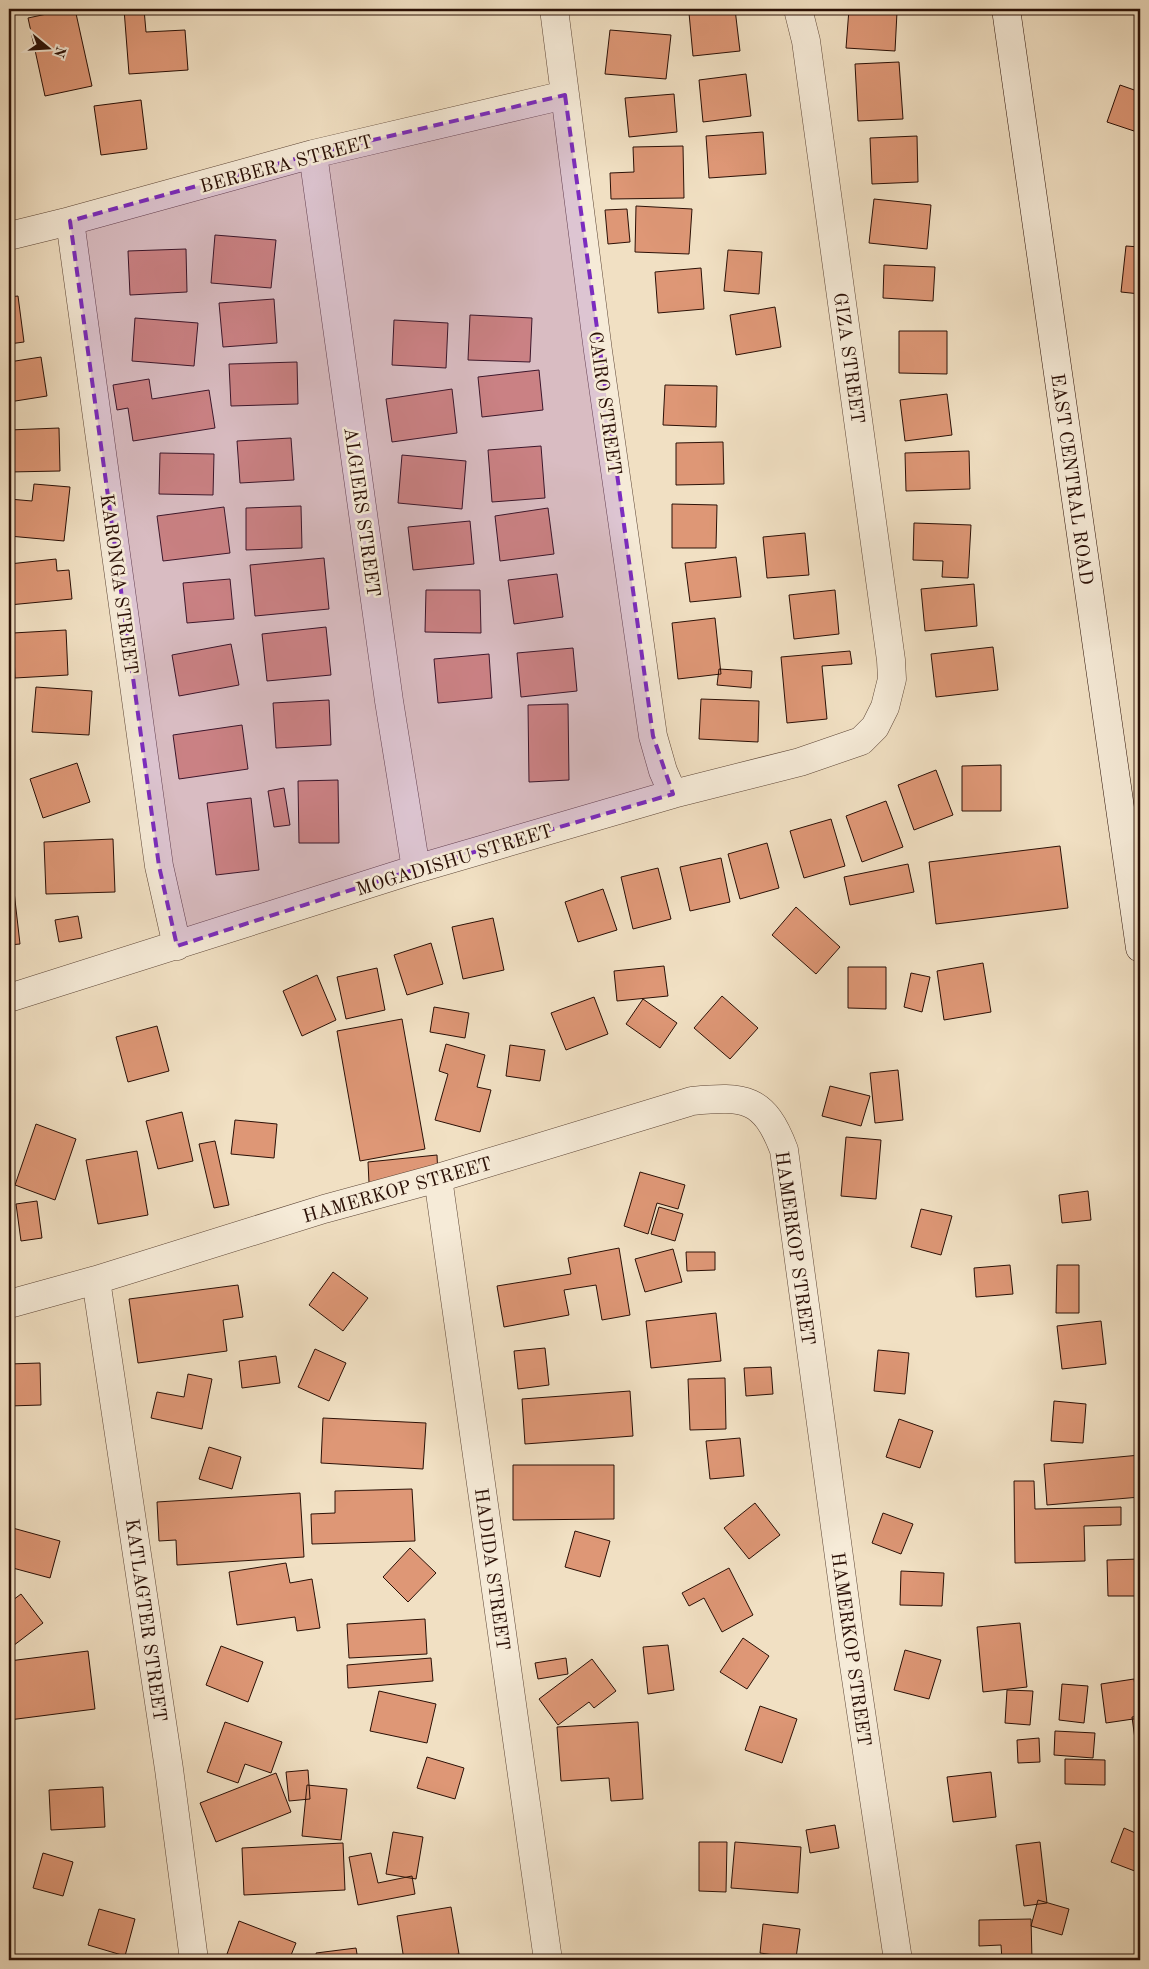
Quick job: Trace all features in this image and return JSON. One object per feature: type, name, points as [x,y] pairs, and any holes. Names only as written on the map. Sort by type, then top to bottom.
[{"type":"street","name":"CAIRO STREET","points":[[554,9],[598,351],[653,736],[663,771],[673,794]]},
{"type":"street","name":"GIZA STREET","points":[[798,9],[806,41],[891,660],[892,679],[885,707]]},
{"type":"street","name":"EAST CENTRAL ROAD","points":[[1006,9],[1140,948]]},
{"type":"street","name":"BERBERA STREET","points":[[9,236],[313,154],[565,94]]},
{"type":"street","name":"ALGIERS STREET","points":[[313,154],[389,702],[416,869]]},
{"type":"street","name":"KARONGA STREET","points":[[70,221],[159,866],[177,946]]},
{"type":"street","name":"MOGADISHU STREET","points":[[9,998],[416,869],[673,794],[800,762],[861,741],[875,727],[885,707]]},
{"type":"street","name":"HAMERKOP STREET","points":[[9,1304],[96,1280],[324,1209],[438,1178],[692,1101],[726,1098],[756,1106],[767,1116],[776,1130],[784,1150],[850,1638],[898,1960]]},
{"type":"street","name":"HADIDA STREET","points":[[438,1178],[548,1960]]},
{"type":"street","name":"KATLAGTER STREET","points":[[96,1280],[163,1730],[194,1960]]},
{"type":"highlighted area","points":[[565,95],[653,736],[673,794],[416,869],[177,946],[159,866],[70,221],[313,154]]},
{"type":"building","points":[[75,9],[92,86],[45,96],[28,18]]},
{"type":"building","points":[[124,9],[144,9],[146,32],[185,30],[188,70],[129,74]]},
{"type":"building","points":[[735,9],[740,51],[693,56],[689,13]]},
{"type":"building","points":[[849,9],[897,12],[895,51],[846,48]]},
{"type":"building","points":[[610,30],[671,35],[666,79],[605,74]]},
{"type":"building","points":[[899,62],[903,119],[858,121],[855,64]]},
{"type":"building","points":[[746,74],[751,116],[703,122],[699,80]]},
{"type":"building","points":[[1120,85],[1140,92],[1140,133],[1107,122]]},
{"type":"building","points":[[674,94],[677,132],[629,137],[625,98]]},
{"type":"building","points":[[141,100],[147,149],[101,155],[94,106]]},
{"type":"building","points":[[763,132],[766,174],[709,178],[706,136]]},
{"type":"building","points":[[917,136],[918,182],[872,184],[870,138]]},
{"type":"building","points":[[683,146],[684,198],[611,199],[610,173],[634,172],[633,147]]},
{"type":"building","points":[[874,199],[931,205],[927,249],[869,243]]},
{"type":"building","points":[[636,206],[692,209],[689,254],[635,252]]},
{"type":"building","points":[[627,209],[630,242],[608,244],[605,210]]},
{"type":"building","points":[[215,235],[276,240],[271,288],[211,283]]},
{"type":"building","points":[[1126,246],[1140,247],[1140,294],[1121,292]]},
{"type":"building","points":[[186,249],[187,292],[130,295],[128,251]]},
{"type":"building","points":[[728,250],[762,252],[759,294],[724,291]]},
{"type":"building","points":[[884,265],[935,267],[933,301],[883,298]]},
{"type":"building","points":[[701,268],[704,309],[658,313],[655,272]]},
{"type":"building","points":[[18,296],[24,342],[9,344],[9,297]]},
{"type":"building","points":[[274,299],[277,343],[223,347],[219,303]]},
{"type":"building","points":[[775,307],[781,347],[736,355],[730,315]]},
{"type":"building","points":[[470,315],[532,318],[530,362],[468,360]]},
{"type":"building","points":[[135,318],[198,323],[194,366],[132,361]]},
{"type":"building","points":[[394,320],[448,323],[446,368],[392,365]]},
{"type":"building","points":[[899,331],[947,331],[947,374],[899,373]]},
{"type":"building","points":[[41,357],[47,396],[9,402],[9,362]]},
{"type":"building","points":[[297,362],[298,404],[231,406],[229,364]]},
{"type":"building","points":[[539,370],[543,410],[482,417],[478,377]]},
{"type":"building","points":[[149,379],[152,399],[209,390],[215,428],[133,441],[128,408],[117,410],[113,385]]},
{"type":"building","points":[[665,385],[717,386],[716,427],[663,425]]},
{"type":"building","points":[[452,389],[457,433],[392,442],[386,399]]},
{"type":"building","points":[[947,394],[952,435],[905,441],[900,400]]},
{"type":"building","points":[[59,428],[60,471],[9,472],[9,430]]},
{"type":"building","points":[[291,438],[294,480],[240,483],[237,441]]},
{"type":"building","points":[[723,442],[724,484],[676,485],[676,443]]},
{"type":"building","points":[[541,446],[545,498],[492,502],[488,450]]},
{"type":"building","points":[[969,451],[970,489],[906,491],[905,453]]},
{"type":"building","points":[[160,453],[214,454],[213,495],[159,494]]},
{"type":"building","points":[[402,455],[466,461],[462,509],[398,503]]},
{"type":"building","points":[[34,484],[70,487],[64,541],[9,536],[9,499],[32,501]]},
{"type":"building","points":[[672,504],[717,505],[716,548],[672,548]]},
{"type":"building","points":[[301,506],[302,548],[246,550],[246,508]]},
{"type":"building","points":[[224,507],[230,553],[163,561],[157,516]]},
{"type":"building","points":[[548,508],[554,554],[500,561],[495,516]]},
{"type":"building","points":[[470,521],[474,564],[413,570],[408,527]]},
{"type":"building","points":[[914,523],[971,525],[968,578],[942,577],[943,561],[913,560]]},
{"type":"building","points":[[805,533],[809,575],[767,578],[763,537]]},
{"type":"building","points":[[736,557],[741,597],[690,602],[685,563]]},
{"type":"building","points":[[324,558],[329,609],[255,616],[250,565]]},
{"type":"building","points":[[56,559],[57,571],[69,570],[72,599],[9,605],[9,564]]},
{"type":"building","points":[[557,574],[563,617],[514,624],[508,580]]},
{"type":"building","points":[[230,579],[234,619],[187,623],[183,583]]},
{"type":"building","points":[[974,584],[977,626],[925,631],[921,589]]},
{"type":"building","points":[[426,590],[480,590],[481,633],[425,632]]},
{"type":"building","points":[[835,590],[839,634],[794,639],[789,595]]},
{"type":"building","points":[[715,618],[721,674],[678,679],[672,623]]},
{"type":"building","points":[[326,627],[331,675],[267,681],[262,634]]},
{"type":"building","points":[[66,630],[68,675],[15,678],[13,633]]},
{"type":"building","points":[[231,644],[239,685],[179,696],[172,655]]},
{"type":"building","points":[[993,647],[998,690],[936,697],[931,654]]},
{"type":"building","points":[[573,648],[577,691],[521,697],[517,653]]},
{"type":"building","points":[[850,651],[852,664],[822,666],[827,719],[787,723],[781,657]]},
{"type":"building","points":[[489,654],[492,698],[438,703],[434,659]]},
{"type":"building","points":[[719,669],[752,671],[751,688],[717,685]]},
{"type":"building","points":[[36,687],[92,691],[89,735],[32,732]]},
{"type":"building","points":[[701,699],[759,701],[758,742],[699,739]]},
{"type":"building","points":[[329,700],[331,745],[276,748],[273,703]]},
{"type":"building","points":[[568,704],[569,780],[529,782],[528,705]]},
{"type":"building","points":[[242,725],[248,769],[179,779],[173,735]]},
{"type":"building","points":[[77,763],[90,802],[43,818],[30,779]]},
{"type":"building","points":[[1001,765],[1001,811],[962,811],[962,766]]},
{"type":"building","points":[[936,770],[953,815],[914,830],[898,785]]},
{"type":"building","points":[[338,780],[339,843],[299,843],[298,781]]},
{"type":"building","points":[[9,788],[12,826],[9,826]]},
{"type":"building","points":[[284,788],[290,825],[274,827],[268,791]]},
{"type":"building","points":[[251,798],[259,870],[216,875],[207,803]]},
{"type":"building","points":[[886,801],[903,847],[862,862],[846,816]]},
{"type":"building","points":[[831,819],[845,866],[804,878],[790,831]]},
{"type":"building","points":[[113,839],[115,892],[46,894],[44,842]]},
{"type":"building","points":[[767,843],[779,888],[740,899],[728,854]]},
{"type":"building","points":[[1060,846],[1068,908],[936,924],[929,862]]},
{"type":"building","points":[[721,858],[730,902],[690,911],[680,867]]},
{"type":"building","points":[[908,864],[914,892],[850,905],[844,877]]},
{"type":"building","points":[[9,865],[11,865],[20,944],[9,945]]},
{"type":"building","points":[[658,868],[671,919],[633,929],[621,877]]},
{"type":"building","points":[[603,889],[617,930],[578,942],[565,902]]},
{"type":"building","points":[[796,907],[840,947],[816,974],[772,935]]},
{"type":"building","points":[[78,916],[82,938],[59,942],[55,920]]},
{"type":"building","points":[[493,918],[504,970],[463,979],[452,927]]},
{"type":"building","points":[[431,943],[443,984],[407,995],[394,955]]},
{"type":"building","points":[[983,963],[991,1012],[944,1020],[937,971]]},
{"type":"building","points":[[664,966],[668,996],[617,1001],[614,971]]},
{"type":"building","points":[[848,967],[886,967],[886,1009],[848,1008]]},
{"type":"building","points":[[377,968],[385,1010],[346,1019],[337,977]]},
{"type":"building","points":[[911,973],[930,977],[922,1012],[904,1007]]},
{"type":"building","points":[[317,975],[336,1020],[302,1036],[283,991]]},
{"type":"building","points":[[722,996],[758,1028],[730,1059],[694,1028]]},
{"type":"building","points":[[594,997],[608,1034],[566,1050],[551,1013]]},
{"type":"building","points":[[643,999],[677,1023],[660,1048],[626,1024]]},
{"type":"building","points":[[434,1007],[469,1013],[465,1038],[430,1032]]},
{"type":"building","points":[[402,1019],[425,1149],[360,1161],[337,1031]]},
{"type":"building","points":[[157,1026],[169,1071],[128,1082],[116,1037]]},
{"type":"building","points":[[446,1044],[485,1055],[477,1087],[491,1090],[480,1132],[435,1120],[448,1074],[439,1071]]},
{"type":"building","points":[[510,1045],[545,1050],[540,1081],[506,1076]]},
{"type":"building","points":[[898,1070],[903,1120],[875,1123],[870,1073]]},
{"type":"building","points":[[830,1086],[870,1096],[861,1126],[822,1116]]},
{"type":"building","points":[[182,1112],[193,1161],[158,1169],[146,1121]]},
{"type":"building","points":[[235,1120],[277,1124],[274,1158],[231,1154]]},
{"type":"building","points":[[36,1124],[76,1139],[55,1200],[15,1185]]},
{"type":"building","points":[[846,1137],[881,1140],[876,1199],[841,1196]]},
{"type":"building","points":[[215,1141],[229,1205],[214,1208],[199,1144]]},
{"type":"building","points":[[137,1151],[148,1215],[98,1224],[86,1160]]},
{"type":"building","points":[[437,1155],[438,1177],[369,1183],[368,1162]]},
{"type":"building","points":[[640,1172],[685,1185],[678,1209],[657,1203],[648,1234],[624,1226]]},
{"type":"building","points":[[1088,1191],[1091,1220],[1062,1223],[1059,1195]]},
{"type":"building","points":[[37,1201],[42,1238],[21,1241],[16,1204]]},
{"type":"building","points":[[659,1207],[683,1214],[675,1241],[651,1234]]},
{"type":"building","points":[[921,1209],[952,1216],[941,1255],[911,1247]]},
{"type":"building","points":[[619,1248],[630,1315],[602,1320],[596,1285],[564,1290],[569,1315],[504,1327],[497,1286],[571,1274],[568,1258]]},
{"type":"building","points":[[673,1249],[682,1282],[645,1292],[635,1259]]},
{"type":"building","points":[[686,1252],[715,1252],[715,1270],[687,1271]]},
{"type":"building","points":[[1010,1265],[1013,1294],[976,1297],[974,1268]]},
{"type":"building","points":[[1057,1265],[1079,1265],[1079,1313],[1056,1313]]},
{"type":"building","points":[[333,1272],[368,1298],[343,1331],[309,1305]]},
{"type":"building","points":[[238,1285],[243,1317],[223,1320],[227,1351],[138,1363],[129,1299]]},
{"type":"building","points":[[716,1313],[721,1361],[651,1368],[646,1321]]},
{"type":"building","points":[[1101,1321],[1106,1364],[1062,1369],[1057,1326]]},
{"type":"building","points":[[545,1348],[549,1385],[518,1389],[514,1351]]},
{"type":"building","points":[[315,1349],[346,1363],[329,1401],[298,1387]]},
{"type":"building","points":[[878,1350],[909,1353],[905,1394],[874,1391]]},
{"type":"building","points":[[276,1356],[280,1383],[242,1388],[239,1361]]},
{"type":"building","points":[[40,1363],[41,1405],[9,1406],[9,1364]]},
{"type":"building","points":[[771,1367],[773,1394],[746,1396],[744,1368]]},
{"type":"building","points":[[188,1374],[212,1379],[202,1429],[151,1418],[157,1392],[184,1397]]},
{"type":"building","points":[[725,1378],[726,1429],[690,1430],[688,1379]]},
{"type":"building","points":[[630,1391],[633,1436],[525,1444],[522,1399]]},
{"type":"building","points":[[1054,1401],[1086,1404],[1083,1443],[1051,1441]]},
{"type":"building","points":[[323,1418],[426,1423],[423,1469],[321,1463]]},
{"type":"building","points":[[899,1419],[933,1431],[920,1468],[886,1457]]},
{"type":"building","points":[[740,1438],[744,1476],[710,1479],[706,1441]]},
{"type":"building","points":[[209,1447],[241,1457],[232,1489],[199,1479]]},
{"type":"building","points":[[1140,1455],[1140,1497],[1047,1505],[1044,1464]]},
{"type":"building","points":[[513,1465],[614,1465],[614,1519],[513,1520]]},
{"type":"building","points":[[1014,1481],[1034,1481],[1035,1509],[1121,1507],[1121,1525],[1084,1526],[1085,1561],[1015,1563]]},
{"type":"building","points":[[412,1489],[415,1541],[312,1544],[311,1514],[335,1513],[335,1491]]},
{"type":"building","points":[[300,1493],[304,1557],[177,1565],[176,1540],[159,1541],[157,1502]]},
{"type":"building","points":[[755,1503],[780,1535],[749,1559],[724,1528]]},
{"type":"building","points":[[883,1513],[913,1524],[901,1554],[872,1543]]},
{"type":"building","points":[[9,1527],[60,1541],[50,1578],[9,1567]]},
{"type":"building","points":[[575,1531],[610,1541],[600,1577],[565,1567]]},
{"type":"building","points":[[410,1548],[436,1573],[408,1602],[383,1577]]},
{"type":"building","points":[[1140,1559],[1140,1596],[1108,1596],[1107,1560]]},
{"type":"building","points":[[286,1563],[290,1583],[312,1579],[320,1628],[297,1631],[295,1617],[237,1625],[229,1572]]},
{"type":"building","points":[[729,1568],[753,1615],[722,1632],[704,1598],[689,1606],[682,1593]]},
{"type":"building","points":[[901,1571],[944,1573],[942,1606],[900,1605]]},
{"type":"building","points":[[21,1594],[43,1623],[9,1649],[9,1603]]},
{"type":"building","points":[[425,1619],[427,1654],[349,1658],[347,1624]]},
{"type":"building","points":[[1020,1623],[1027,1687],[983,1692],[977,1627]]},
{"type":"building","points":[[743,1638],[769,1656],[747,1689],[720,1672]]},
{"type":"building","points":[[668,1645],[674,1690],[648,1694],[643,1647]]},
{"type":"building","points":[[221,1646],[263,1662],[248,1702],[206,1685]]},
{"type":"building","points":[[905,1650],[941,1660],[929,1699],[894,1690]]},
{"type":"building","points":[[88,1651],[95,1709],[9,1720],[9,1661]]},
{"type":"building","points":[[431,1658],[433,1681],[348,1688],[347,1665]]},
{"type":"building","points":[[566,1658],[568,1674],[538,1679],[535,1663]]},
{"type":"building","points":[[592,1659],[616,1691],[594,1708],[589,1702],[558,1725],[539,1699]]},
{"type":"building","points":[[1134,1679],[1140,1718],[1106,1723],[1101,1684]]},
{"type":"building","points":[[1062,1684],[1088,1686],[1084,1723],[1059,1720]]},
{"type":"building","points":[[1007,1690],[1033,1691],[1030,1725],[1005,1723]]},
{"type":"building","points":[[379,1691],[436,1704],[427,1743],[370,1731]]},
{"type":"building","points":[[760,1706],[797,1719],[782,1763],[745,1750]]},
{"type":"building","points":[[1140,1716],[1140,1746],[1136,1747],[1132,1717]]},
{"type":"building","points":[[225,1722],[282,1742],[271,1773],[245,1764],[238,1783],[207,1772]]},
{"type":"building","points":[[638,1722],[643,1799],[611,1801],[609,1778],[561,1781],[557,1727]]},
{"type":"building","points":[[1055,1731],[1095,1733],[1093,1758],[1054,1755]]},
{"type":"building","points":[[1039,1738],[1040,1762],[1018,1763],[1017,1740]]},
{"type":"building","points":[[427,1757],[464,1768],[455,1799],[417,1788]]},
{"type":"building","points":[[1065,1759],[1105,1760],[1105,1785],[1065,1784]]},
{"type":"building","points":[[308,1770],[310,1799],[289,1801],[286,1772]]},
{"type":"building","points":[[991,1772],[996,1817],[953,1822],[947,1777]]},
{"type":"building","points":[[276,1773],[291,1812],[216,1842],[200,1803]]},
{"type":"building","points":[[307,1785],[347,1789],[341,1840],[302,1836]]},
{"type":"building","points":[[103,1787],[105,1827],[51,1830],[49,1790]]},
{"type":"building","points":[[835,1825],[839,1848],[810,1853],[806,1830]]},
{"type":"building","points":[[1124,1828],[1140,1835],[1140,1873],[1111,1862]]},
{"type":"building","points":[[393,1832],[423,1837],[416,1879],[386,1874]]},
{"type":"building","points":[[699,1842],[727,1842],[726,1892],[699,1891]]},
{"type":"building","points":[[735,1842],[801,1847],[798,1893],[731,1888]]},
{"type":"building","points":[[1040,1842],[1047,1903],[1024,1906],[1016,1845]]},
{"type":"building","points":[[343,1843],[345,1890],[244,1895],[242,1848]]},
{"type":"building","points":[[43,1853],[73,1862],[63,1896],[33,1888]]},
{"type":"building","points":[[371,1853],[378,1883],[412,1876],[415,1894],[358,1905],[349,1857]]},
{"type":"building","points":[[1038,1900],[1069,1909],[1062,1935],[1031,1926]]},
{"type":"building","points":[[451,1907],[459,1954],[422,1960],[404,1960],[397,1916]]},
{"type":"building","points":[[99,1909],[135,1919],[125,1956],[88,1945]]},
{"type":"building","points":[[1031,1919],[1032,1960],[1002,1960],[1001,1945],[979,1946],[979,1920]]},
{"type":"building","points":[[239,1921],[296,1943],[289,1960],[243,1960],[227,1954]]},
{"type":"building","points":[[763,1924],[800,1929],[796,1958],[760,1953]]},
{"type":"building","points":[[356,1948],[358,1960],[317,1960],[316,1953]]}]
